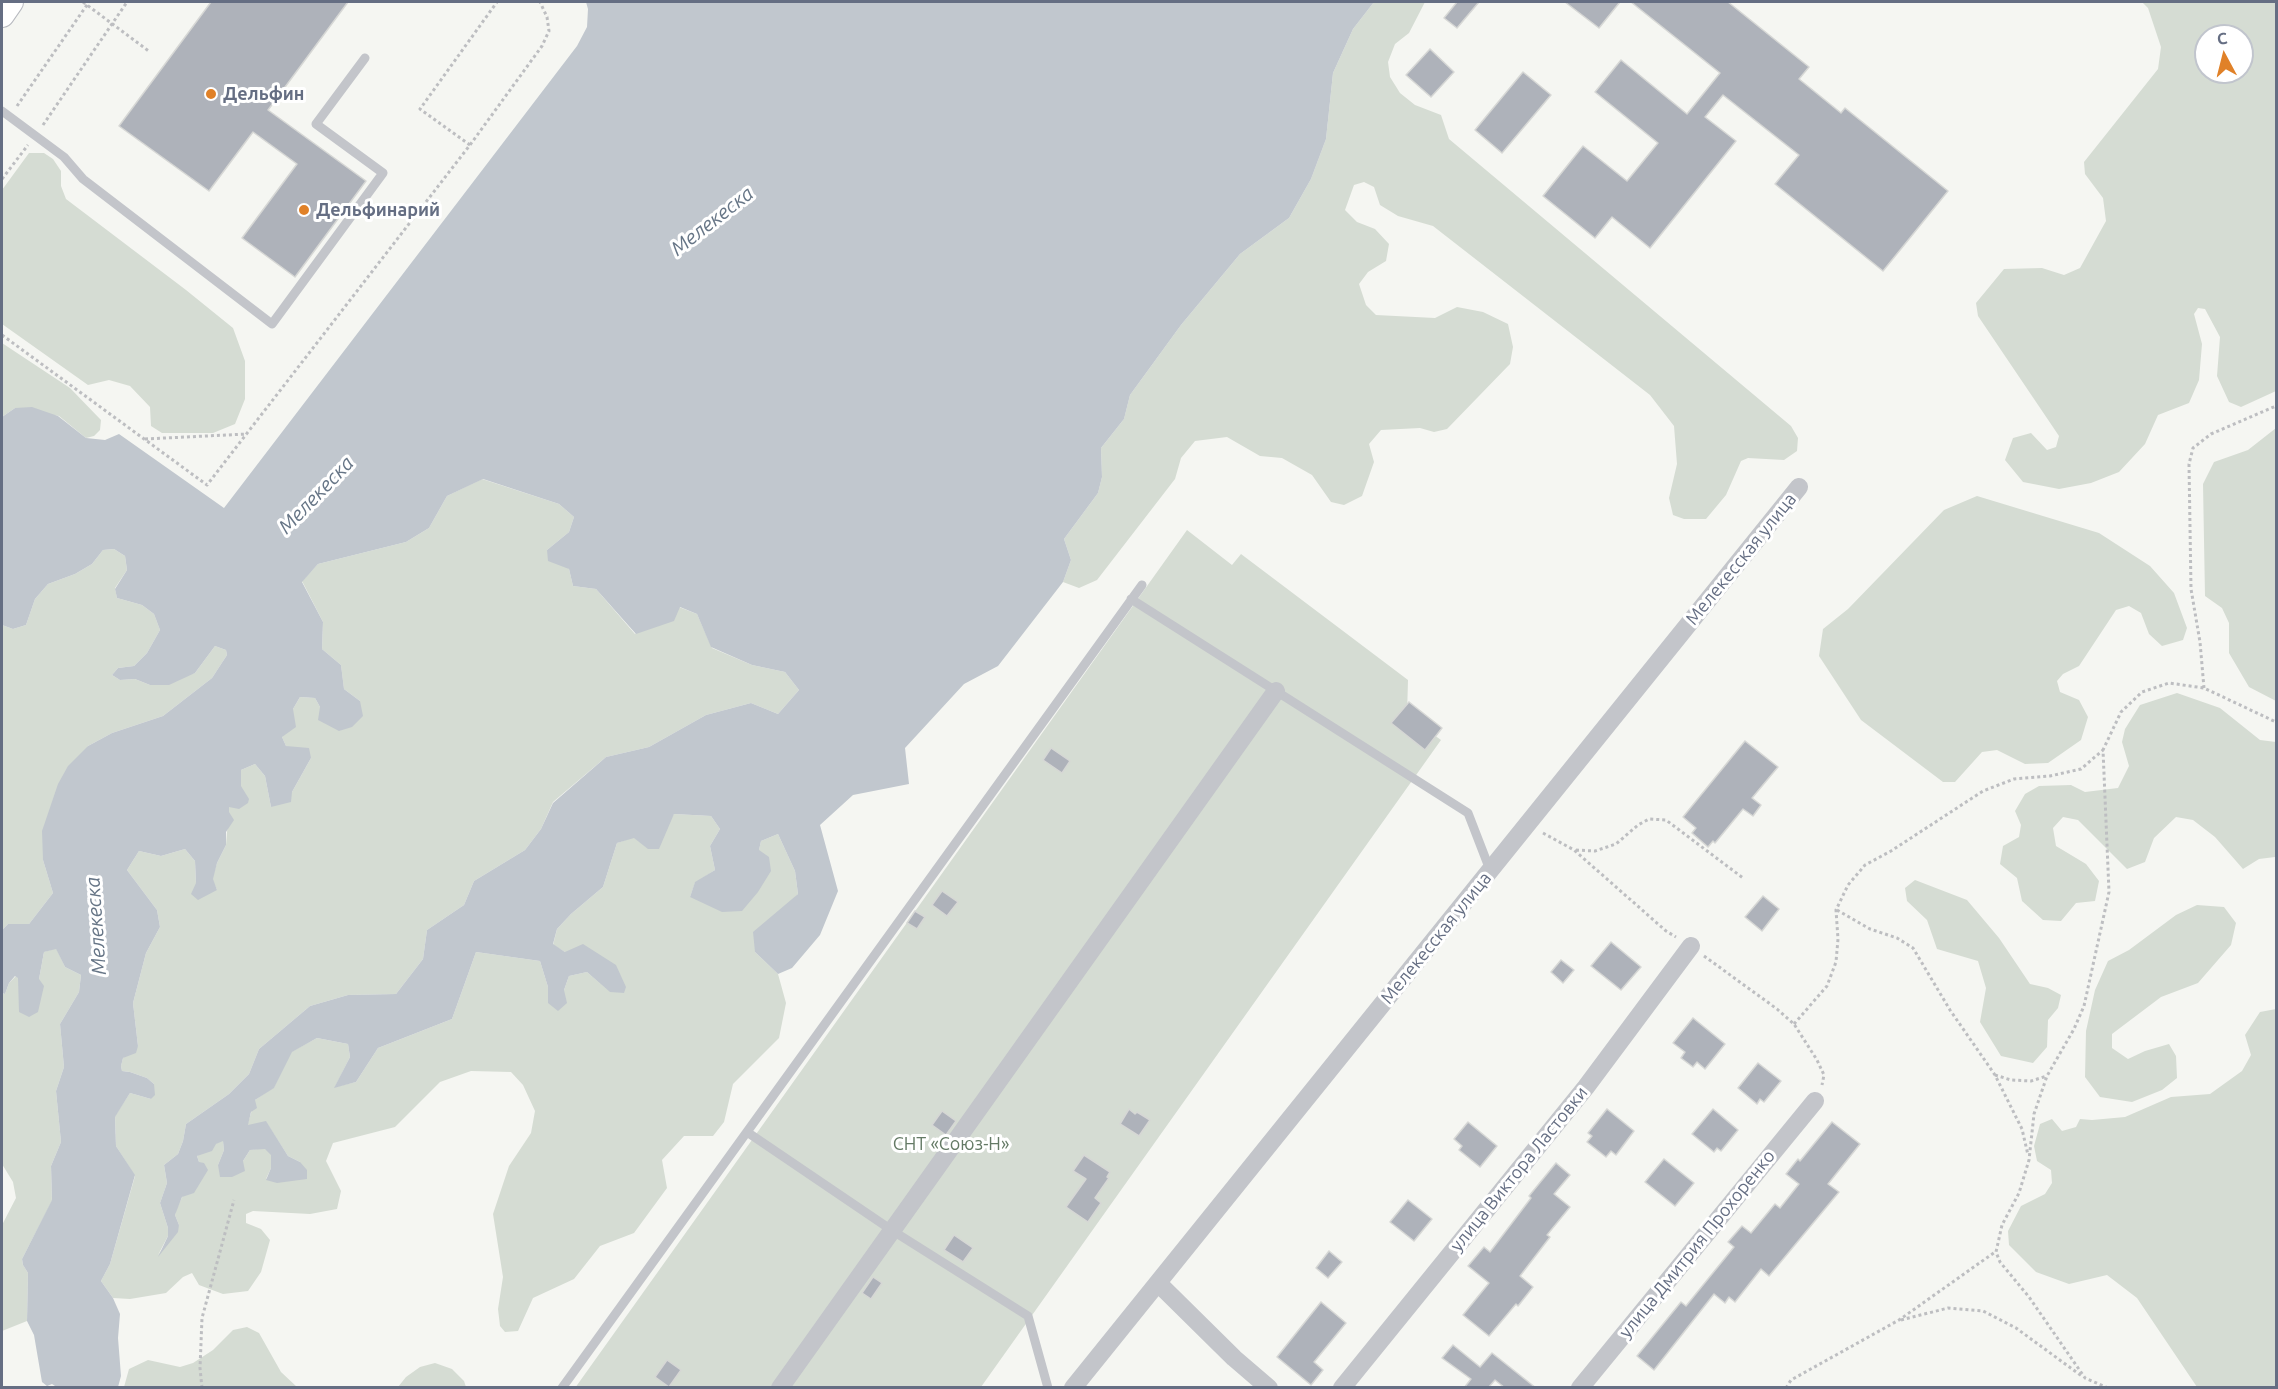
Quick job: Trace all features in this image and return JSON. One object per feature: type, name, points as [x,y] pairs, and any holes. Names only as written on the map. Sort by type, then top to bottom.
[{"type":"main road","points":[[2,15],[11,2]]},
{"type":"street","name":"Мелекесская улица","points":[[1073,1388],[1798,487]]},
{"type":"street","points":[[780,1388],[1276,691]]},
{"type":"street","name":"улица Виктора Ластовки","points":[[1342,1388],[1586,1087],[1691,946]]},
{"type":"street","name":"улица Дмитрия Прохоренко","points":[[1580,1388],[1815,1101]]},
{"type":"street","points":[[1158,1283],[1234,1358],[1269,1388]]},
{"type":"lane","points":[[6,114],[64,157],[83,179],[272,324],[383,173],[316,124],[365,58]]},
{"type":"lane","points":[[562,1388],[1142,585]]},
{"type":"lane","points":[[1131,599],[1468,813],[1490,871]]},
{"type":"lane","points":[[747,1132],[893,1231],[1028,1316],[1048,1388]]},
{"type":"path","points":[[83,2],[88,3],[150,52]]},
{"type":"path","points":[[2,179],[36,135],[127,2]]},
{"type":"path","points":[[470,145],[420,109],[497,2]]},
{"type":"path","points":[[2,335],[207,485],[470,145],[542,46],[549,31],[547,17],[540,2]]},
{"type":"path","points":[[6,114],[88,3]]},
{"type":"path","points":[[2204,688],[2200,642],[2191,589],[2188,464],[2193,447],[2211,434],[2277,406]]},
{"type":"path","points":[[144,439],[248,434]]},
{"type":"path","points":[[1794,1024],[1827,986],[1836,962],[1838,939],[1836,910],[1848,885],[1866,865],[1983,791],[2014,779],[2050,776],[2081,769],[2103,750],[2121,712],[2142,692],[2169,683],[2204,688],[2277,722]]},
{"type":"path","points":[[2085,1378],[2029,1297],[2000,1262],[1996,1252],[2002,1225],[2019,1193],[2028,1160],[2034,1114],[2047,1076],[2074,1029],[2084,1006],[2109,892],[2103,750]]},
{"type":"path","points":[[1574,850],[1595,851],[1616,844],[1638,825],[1650,819],[1666,820],[1743,878]]},
{"type":"path","points":[[1836,910],[1870,929],[1897,938],[1913,948],[1950,1010],[1995,1075],[2022,1129],[2028,1160]]},
{"type":"path","points":[[1995,1075],[2011,1080],[2031,1081],[2047,1076]]},
{"type":"path","points":[[202,1388],[200,1368],[202,1318],[234,1200]]},
{"type":"path","points":[[1786,1388],[1791,1380],[1899,1320],[1996,1252]]},
{"type":"path","points":[[1899,1320],[1948,1308],[1983,1311],[2016,1328],[2085,1378],[2108,1388]]},
{"type":"green space","points":[[1374,2],[1425,2],[1409,33],[1395,44],[1388,62],[1390,77],[1400,93],[1415,105],[1441,115],[1449,139],[1791,426],[1798,438],[1797,451],[1784,460],[1748,458],[1741,461],[1726,495],[1706,519],[1684,519],[1673,515],[1669,498],[1677,464],[1674,426],[1650,395],[1433,226],[1398,216],[1380,205],[1374,187],[1364,182],[1354,185],[1345,210],[1357,222],[1375,229],[1389,244],[1386,261],[1368,272],[1359,284],[1366,305],[1376,315],[1435,318],[1457,307],[1483,312],[1508,324],[1513,347],[1510,364],[1447,429],[1434,432],[1420,428],[1381,430],[1369,444],[1374,462],[1362,496],[1344,505],[1331,502],[1312,475],[1282,458],[1260,456],[1227,437],[1195,441],[1181,458],[1175,479],[1097,580],[1079,588],[1063,582],[1071,560],[1064,539],[1098,493],[1102,477],[1101,448],[1124,419],[1130,395],[1181,325],[1240,254],[1289,218],[1311,179],[1326,139],[1333,73],[1353,29]]},
{"type":"green space","points":[[2142,2],[2276,2],[2276,391],[2241,407],[2229,402],[2217,376],[2220,337],[2205,309],[2198,308],[2194,314],[2202,344],[2199,380],[2189,403],[2158,415],[2145,444],[2119,472],[2091,483],[2059,489],[2023,482],[2005,460],[2013,438],[2031,433],[2047,450],[2056,447],[2059,436],[1978,316],[1976,303],[2004,269],[2042,268],[2064,275],[2080,268],[2106,221],[2103,198],[2085,174],[2084,162],[2158,69],[2161,47],[2148,8]]},
{"type":"green space","points":[[29,153],[44,153],[53,159],[61,171],[61,186],[66,199],[233,328],[245,361],[245,399],[235,424],[213,433],[162,433],[151,426],[150,407],[130,386],[109,380],[88,385],[2,324],[2,190]]},
{"type":"green space","points":[[2,343],[70,388],[101,420],[100,430],[94,436],[86,438],[59,416],[15,408],[2,417]]},
{"type":"green space","points":[[2276,428],[2276,701],[2249,687],[2229,653],[2229,623],[2222,608],[2205,596],[2203,484],[2214,462],[2248,450]]},
{"type":"green space","points":[[482,479],[559,504],[574,517],[569,532],[547,550],[569,569],[573,586],[596,589],[635,634],[679,607],[697,614],[712,648],[752,665],[785,672],[799,690],[778,714],[751,703],[706,715],[649,747],[606,757],[553,802],[541,829],[525,850],[474,881],[464,905],[427,930],[423,959],[396,994],[348,995],[310,1006],[259,1049],[249,1074],[229,1094],[186,1124],[178,1154],[164,1165],[167,1183],[160,1203],[168,1228],[168,1236],[158,1255],[179,1225],[175,1215],[176,1210],[199,1162],[197,1156],[215,1144],[223,1140],[224,1150],[218,1165],[243,1161],[250,1150],[265,1148],[271,1154],[271,1168],[266,1179],[300,1162],[288,1156],[266,1122],[247,1126],[255,1100],[274,1087],[291,1052],[317,1038],[348,1044],[350,1057],[335,1087],[356,1082],[378,1048],[452,1019],[476,952],[540,961],[548,987],[548,1003],[564,990],[569,976],[587,972],[610,992],[565,952],[553,945],[557,929],[603,887],[617,843],[634,837],[648,848],[674,814],[711,816],[720,829],[710,846],[715,870],[695,883],[690,897],[759,850],[761,841],[778,834],[795,871],[798,894],[755,952],[778,974],[786,1003],[779,1038],[733,1084],[724,1122],[713,1136],[684,1136],[662,1160],[667,1188],[634,1233],[600,1246],[574,1279],[533,1298],[518,1331],[505,1332],[500,1326],[498,1309],[503,1277],[493,1214],[509,1166],[531,1133],[535,1111],[523,1085],[511,1072],[471,1071],[440,1082],[395,1127],[333,1143],[326,1161],[341,1191],[337,1209],[310,1214],[253,1211],[246,1214],[246,1223],[261,1229],[270,1240],[261,1272],[248,1291],[223,1294],[199,1285],[192,1273],[183,1277],[166,1293],[130,1299],[113,1298],[101,1281],[110,1264],[135,1176],[116,1146],[115,1116],[130,1093],[151,1099],[154,1084],[147,1078],[122,1071],[121,1066],[123,1058],[138,1046],[133,1003],[146,953],[160,927],[157,910],[127,870],[139,851],[161,856],[185,849],[195,861],[196,883],[217,890],[212,879],[226,845],[229,807],[234,806],[241,786],[241,770],[255,764],[265,776],[271,807],[292,792],[311,758],[286,746],[282,737],[300,697],[315,698],[320,707],[360,701],[344,689],[341,665],[322,649],[323,622],[302,581],[318,564],[406,542],[429,528],[447,496]]},
{"type":"green space","points":[[1977,496],[2099,533],[2150,566],[2174,593],[2187,628],[2183,640],[2162,646],[2149,634],[2141,613],[2129,606],[2116,610],[2079,666],[2063,674],[2057,681],[2060,692],[2079,700],[2088,717],[2081,740],[2048,763],[2025,764],[1997,750],[1982,752],[1955,782],[1943,782],[1861,720],[1819,656],[1823,629],[1848,609],[1944,510]]},
{"type":"green space","name":"СНТ «Союз-Н»","points":[[1187,530],[1232,565],[1241,554],[1408,680],[1407,715],[1441,740],[981,1387],[575,1388]]},
{"type":"green space","points":[[114,549],[125,556],[127,570],[115,588],[117,598],[142,605],[154,614],[160,630],[147,653],[134,666],[118,668],[112,675],[120,680],[135,679],[150,685],[195,673],[215,646],[226,650],[227,655],[212,678],[163,716],[112,733],[88,746],[43,860],[53,893],[29,924],[8,924],[2,930],[2,625],[13,629],[26,625],[35,599],[48,584],[75,574],[92,564],[103,550]]},
{"type":"green space","points":[[2177,693],[2220,708],[2260,740],[2276,742],[2276,860],[2275,857],[2259,859],[2243,869],[2215,837],[2193,820],[2176,817],[2154,838],[2145,862],[2127,869],[2078,820],[2063,817],[2053,828],[2056,846],[2086,864],[2099,881],[2095,901],[2076,903],[2061,921],[2043,920],[2022,901],[2017,878],[2000,864],[2003,846],[2019,837],[2021,825],[2015,811],[2025,794],[2039,786],[2071,785],[2085,792],[2118,788],[2129,766],[2122,742],[2125,729],[2140,705]]},
{"type":"green space","points":[[1915,880],[1967,900],[1999,938],[2030,984],[2048,988],[2061,995],[2058,1008],[2048,1020],[2047,1047],[2033,1063],[2001,1056],[1980,1022],[1986,988],[1978,961],[1937,949],[1927,920],[1907,901],[1905,888]]},
{"type":"green space","points":[[2197,905],[2224,907],[2236,923],[2231,945],[2198,983],[2161,997],[2112,1034],[2112,1048],[2128,1059],[2169,1044],[2176,1056],[2177,1078],[2162,1090],[2132,1102],[2100,1097],[2085,1077],[2086,1031],[2095,990],[2108,961],[2129,950],[2176,915]]},
{"type":"green space","points":[[56,948],[65,967],[81,975],[79,992],[60,1024],[64,1067],[56,1091],[61,1142],[51,1166],[52,1201],[22,1259],[28,1273],[27,1321],[2,1331],[2,1225],[16,1198],[13,1182],[2,1164],[2,993],[5,994],[9,983],[16,976],[19,978],[19,1012],[39,979],[44,952]]},
{"type":"green space","points":[[2276,1009],[2276,1387],[2197,1387],[2137,1298],[2107,1275],[2069,1284],[2036,1272],[2009,1245],[2008,1231],[2021,1206],[2045,1194],[2052,1183],[2051,1170],[2037,1161],[2034,1146],[2040,1124],[2052,1119],[2062,1131],[2076,1127],[2080,1119],[2125,1117],[2171,1097],[2210,1094],[2242,1071],[2251,1055],[2245,1035],[2260,1012]]},
{"type":"green space","points":[[247,1327],[259,1333],[281,1372],[297,1387],[124,1387],[129,1369],[148,1360],[180,1367],[193,1363],[213,1350],[233,1330]]},
{"type":"green space","points":[[435,1363],[452,1369],[464,1381],[466,1387],[398,1387],[406,1377],[420,1367]]},
{"type":"water","name":"Мелекеска","points":[[586,2],[1374,2],[1353,29],[1333,73],[1326,139],[1311,179],[1289,218],[1240,254],[1181,325],[1130,395],[1124,419],[1101,448],[1102,477],[1098,493],[1064,539],[1071,560],[1063,582],[998,666],[964,684],[905,748],[909,784],[853,795],[820,825],[838,891],[820,935],[792,968],[778,974],[755,952],[753,932],[798,894],[795,871],[778,834],[761,841],[759,850],[769,857],[771,871],[758,892],[742,911],[722,912],[690,897],[695,882],[715,870],[710,846],[720,829],[711,816],[674,814],[659,849],[648,849],[634,838],[617,843],[603,887],[557,929],[553,944],[565,952],[583,944],[616,965],[626,987],[624,993],[610,992],[587,972],[569,976],[564,990],[567,1003],[558,1011],[548,1003],[548,987],[540,961],[476,952],[452,1019],[378,1048],[356,1082],[334,1088],[350,1057],[348,1044],[317,1038],[292,1052],[274,1088],[255,1100],[257,1108],[251,1112],[248,1125],[266,1121],[288,1156],[300,1162],[307,1170],[307,1179],[277,1183],[266,1180],[271,1168],[271,1155],[265,1149],[250,1150],[243,1161],[245,1171],[232,1177],[220,1177],[218,1165],[224,1150],[223,1141],[216,1144],[212,1151],[197,1156],[199,1162],[204,1163],[208,1170],[194,1193],[182,1197],[175,1215],[179,1225],[178,1232],[158,1257],[168,1236],[168,1228],[160,1203],[167,1183],[164,1165],[178,1154],[186,1124],[229,1094],[249,1074],[259,1049],[310,1006],[348,995],[396,994],[423,959],[427,930],[464,905],[474,881],[525,850],[541,829],[553,803],[606,757],[649,747],[706,715],[751,703],[778,714],[799,690],[785,672],[752,665],[711,647],[697,614],[680,607],[674,621],[636,634],[596,589],[573,586],[569,569],[548,561],[547,550],[569,532],[574,517],[559,504],[483,479],[447,496],[429,528],[406,542],[318,564],[302,582],[323,622],[322,649],[341,665],[344,689],[360,701],[363,716],[352,727],[339,731],[318,720],[320,707],[315,698],[300,697],[293,709],[296,727],[282,737],[286,746],[309,748],[311,758],[292,792],[291,802],[271,807],[265,776],[255,764],[241,770],[241,786],[249,799],[248,803],[239,809],[229,807],[234,820],[226,832],[226,845],[217,863],[213,879],[217,890],[198,900],[191,894],[196,883],[195,861],[185,849],[161,856],[139,851],[127,870],[157,910],[160,927],[146,953],[133,1003],[138,1046],[136,1053],[123,1058],[121,1066],[122,1071],[147,1078],[154,1084],[155,1095],[151,1099],[130,1093],[115,1117],[116,1146],[135,1175],[110,1264],[101,1281],[113,1298],[120,1314],[118,1338],[121,1376],[118,1387],[58,1388],[52,1384],[47,1386],[42,1382],[34,1335],[27,1321],[28,1273],[22,1259],[52,1200],[51,1166],[61,1142],[56,1091],[64,1067],[60,1024],[79,992],[81,975],[65,967],[56,949],[44,952],[39,979],[44,986],[38,1012],[29,1017],[19,1012],[18,978],[15,976],[9,983],[5,994],[2,993],[2,930],[8,924],[29,924],[53,893],[43,860],[42,831],[58,784],[68,766],[88,746],[112,733],[163,716],[212,678],[227,655],[226,650],[215,646],[195,673],[169,685],[150,685],[135,679],[120,680],[112,675],[118,668],[134,666],[147,653],[160,630],[154,614],[142,605],[117,598],[115,589],[127,570],[125,556],[114,549],[103,550],[92,564],[75,574],[48,584],[35,599],[26,625],[13,629],[2,625],[2,417],[15,408],[32,407],[58,416],[86,438],[105,440],[119,434],[224,508],[577,46],[587,27]]},
{"type":"building","name":"Дельфин","points":[[211,2],[348,2],[268,110],[366,181],[295,277],[242,238],[297,164],[253,132],[209,191],[119,126]]},
{"type":"building","points":[[1457,2],[1479,2],[1457,28],[1444,18]]},
{"type":"building","points":[[1565,2],[1620,2],[1599,28]]},
{"type":"building","points":[[1631,2],[1728,2],[1809,67],[1799,79],[1841,113],[1845,108],[1948,191],[1883,271],[1775,184],[1799,155],[1723,95],[1705,117],[1736,141],[1650,248],[1612,217],[1595,238],[1543,196],[1583,146],[1627,181],[1658,143],[1595,92],[1621,60],[1687,114],[1720,73]]},
{"type":"building","points":[[1430,49],[1454,72],[1431,97],[1406,75]]},
{"type":"building","points":[[1523,72],[1551,95],[1502,153],[1475,130]]},
{"type":"building","points":[[1409,702],[1442,728],[1425,750],[1391,723]]},
{"type":"building","points":[[1745,741],[1778,767],[1752,798],[1761,805],[1753,816],[1743,809],[1715,843],[1713,841],[1708,847],[1692,833],[1696,828],[1683,817]]},
{"type":"building","points":[[1051,748],[1070,761],[1062,773],[1043,760]]},
{"type":"building","points":[[942,891],[958,902],[947,916],[932,905]]},
{"type":"building","points":[[1763,896],[1779,909],[1762,931],[1745,917]]},
{"type":"building","points":[[915,911],[925,917],[917,929],[907,923]]},
{"type":"building","points":[[1611,942],[1641,967],[1621,990],[1591,966]]},
{"type":"building","points":[[1561,960],[1574,970],[1563,983],[1551,972]]},
{"type":"building","points":[[1693,1018],[1725,1044],[1705,1069],[1697,1062],[1693,1067],[1681,1058],[1685,1052],[1673,1043]]},
{"type":"building","points":[[1758,1063],[1781,1081],[1764,1102],[1760,1099],[1757,1104],[1738,1088]]},
{"type":"building","points":[[1129,1109],[1150,1120],[1139,1136],[1120,1124]]},
{"type":"building","points":[[1607,1109],[1634,1131],[1616,1155],[1611,1151],[1606,1157],[1587,1142],[1592,1136],[1588,1133]]},
{"type":"building","points":[[1713,1109],[1738,1130],[1721,1151],[1717,1148],[1714,1152],[1692,1134]]},
{"type":"building","points":[[942,1111],[956,1121],[946,1135],[932,1125]]},
{"type":"building","points":[[1468,1122],[1497,1146],[1480,1167],[1459,1150],[1462,1146],[1454,1139]]},
{"type":"building","points":[[1832,1122],[1860,1144],[1828,1184],[1839,1192],[1769,1276],[1761,1269],[1735,1302],[1729,1297],[1725,1303],[1714,1294],[1654,1370],[1637,1356],[1681,1302],[1686,1306],[1734,1247],[1728,1242],[1742,1226],[1751,1233],[1775,1204],[1780,1208],[1799,1184],[1786,1174],[1798,1159],[1800,1161]]},
{"type":"building","points":[[1084,1155],[1110,1172],[1107,1177],[1109,1178],[1095,1198],[1101,1203],[1088,1222],[1066,1207],[1086,1179],[1073,1171]]},
{"type":"building","points":[[1664,1159],[1694,1183],[1675,1206],[1645,1182]]},
{"type":"building","points":[[1556,1163],[1570,1175],[1554,1194],[1570,1207],[1547,1235],[1550,1237],[1520,1276],[1533,1287],[1489,1336],[1463,1315],[1489,1283],[1468,1266],[1484,1247],[1490,1252],[1531,1198],[1529,1196]]},
{"type":"building","points":[[1408,1200],[1432,1219],[1414,1241],[1390,1222]]},
{"type":"building","points":[[954,1235],[973,1248],[963,1262],[944,1250]]},
{"type":"building","points":[[1329,1251],[1342,1262],[1328,1278],[1316,1268]]},
{"type":"building","points":[[873,1277],[882,1283],[871,1299],[862,1293]]},
{"type":"building","points":[[1321,1302],[1346,1323],[1314,1362],[1323,1370],[1311,1385],[1277,1357]]},
{"type":"building","points":[[1453,1345],[1480,1367],[1492,1353],[1536,1388],[1505,1388],[1495,1380],[1488,1388],[1464,1388],[1471,1379],[1442,1358]]},
{"type":"building","points":[[667,1360],[681,1370],[669,1387],[655,1377]]},
{"type":"place","name":"Дельфин","points":[[211,94]]},
{"type":"place","name":"Дельфинарий","points":[[304,210]]}]
